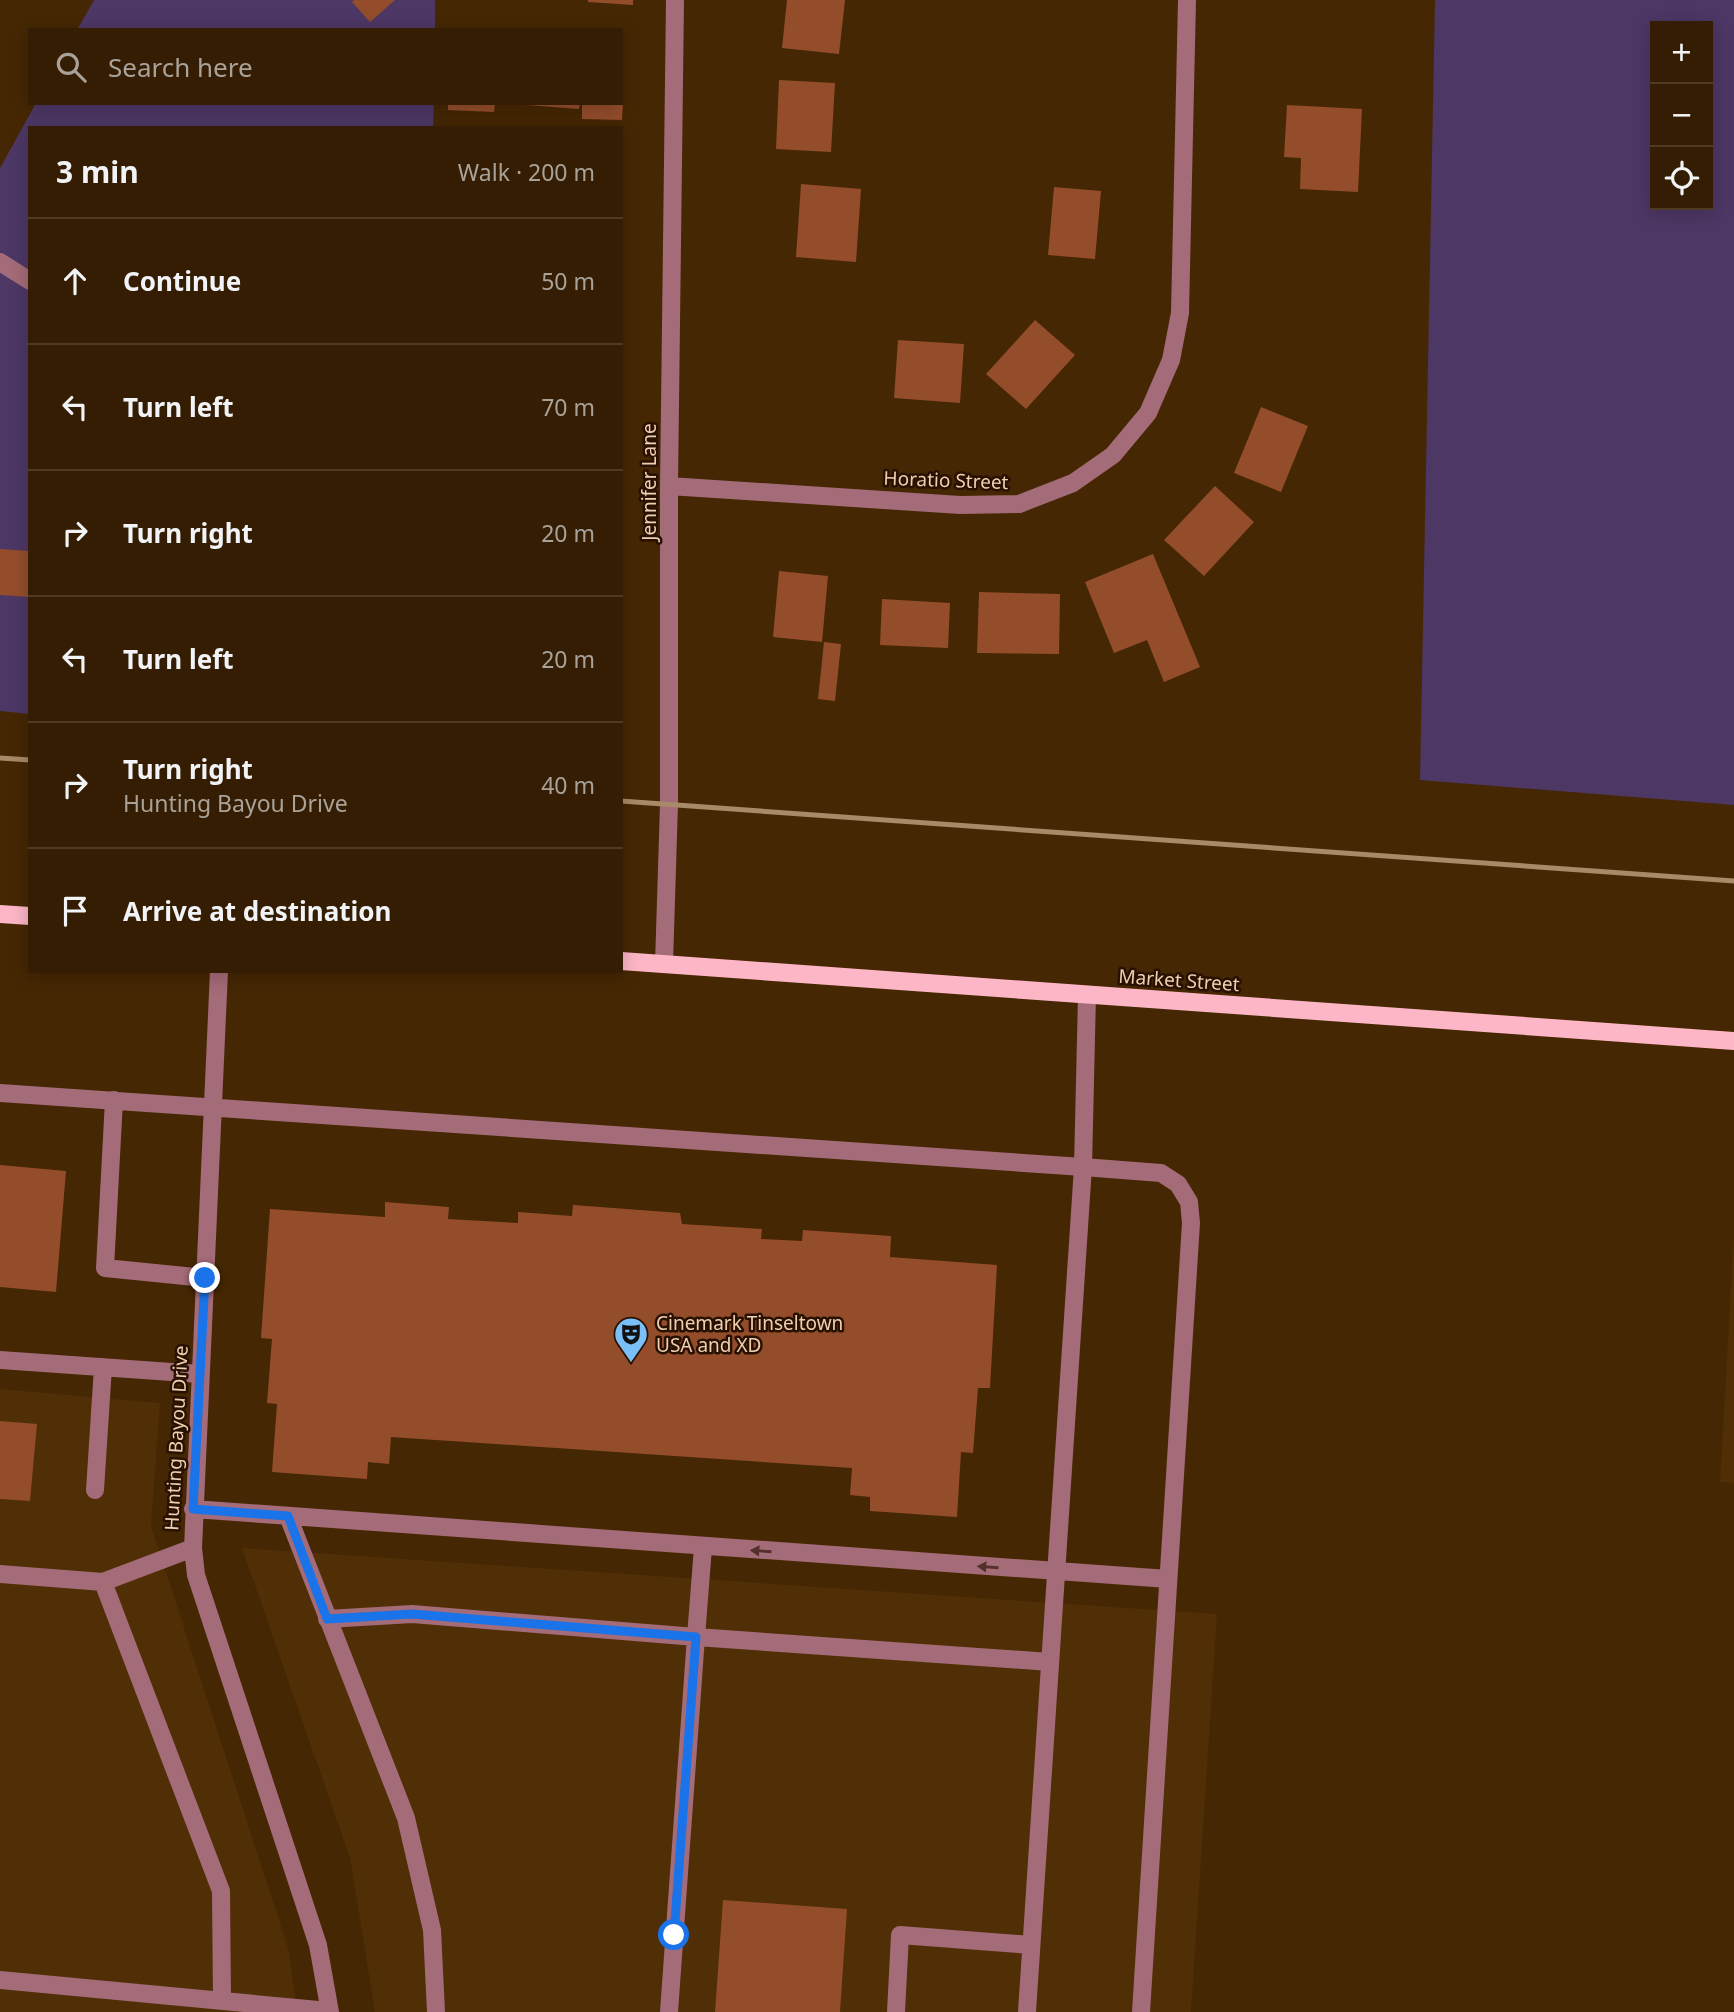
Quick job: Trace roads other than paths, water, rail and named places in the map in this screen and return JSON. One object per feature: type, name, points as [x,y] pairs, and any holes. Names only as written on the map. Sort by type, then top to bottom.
[{"type":"main road","points":[[0,914],[28,916]]},
{"type":"main road","name":"Market Street","points":[[623,961],[1734,1041]]},
{"type":"street","name":"Jennifer Lane","points":[[664,964],[669,804],[669,485],[675,0]]},
{"type":"street","name":"Horatio Street","points":[[669,485],[960,505],[1019,504],[1073,483],[1113,455],[1148,413],[1171,360],[1180,313],[1187,0]]},
{"type":"street","points":[[0,262],[28,280]]},
{"type":"street","name":"Hunting Bayou Drive","points":[[219,973],[193,1548],[196,1575],[318,1945],[329,2011]]},
{"type":"street","points":[[1027,2012],[1083,1167],[1087,995]]},
{"type":"street","points":[[0,1093],[1161,1173],[1178,1184],[1189,1202],[1191,1223],[1141,2012]]},
{"type":"street","points":[[114,1100],[105,1268],[205,1278]]},
{"type":"street","points":[[0,1360],[200,1374]]},
{"type":"street","points":[[95,1490],[103,1367]]},
{"type":"street","points":[[193,1509],[1168,1579]]},
{"type":"street","points":[[288,1516],[406,1818],[432,1930],[436,2012]]},
{"type":"street","points":[[669,2012],[703,1546]]},
{"type":"street","points":[[0,1574],[103,1582],[193,1548]]},
{"type":"street","points":[[103,1582],[221,1891],[222,2000]]},
{"type":"street","points":[[327,1619],[412,1614],[1050,1662]]},
{"type":"street","points":[[896,2012],[900,1935],[1031,1945]]},
{"type":"street","points":[[0,1980],[329,2011]]},
{"type":"railway","points":[[0,758],[28,760]]},
{"type":"railway","points":[[623,801],[1734,881]]},
{"type":"place","name":"Cinemark Tinseltown USA and XD","points":[[631,1364]]}]
